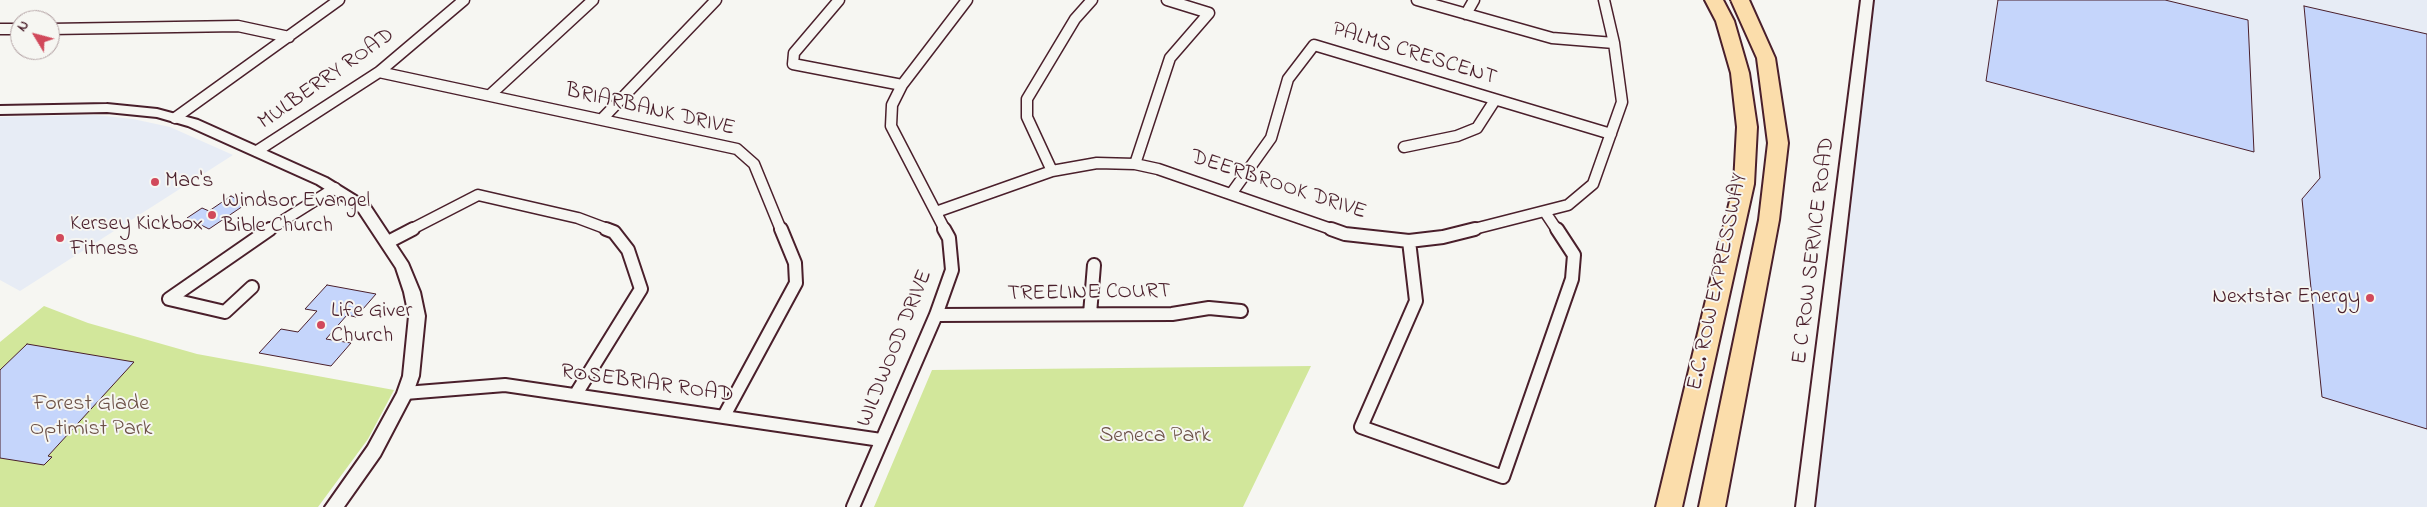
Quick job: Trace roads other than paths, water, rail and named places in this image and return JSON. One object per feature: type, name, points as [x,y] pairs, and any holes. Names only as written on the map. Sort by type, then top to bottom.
[{"type":"highway","name":"E.C. ROW EXPRESSWAY","points":[[1669,507],[1744,184],[1747,127],[1740,73],[1725,21],[1714,0]]},
{"type":"highway","name":"E.C. ROW EXPRESSWAY","points":[[1712,507],[1769,220],[1778,144],[1766,58],[1740,0]]},
{"type":"street","points":[[175,118],[339,0]]},
{"type":"street","name":"MULBERRY ROAD","points":[[257,152],[379,72],[464,0]]},
{"type":"street","points":[[490,95],[593,0]]},
{"type":"street","points":[[602,119],[716,0]]},
{"type":"street","points":[[839,0],[794,53],[793,64],[902,86]]},
{"type":"street","name":"WILDWOOD DRIVE","points":[[853,507],[936,315],[952,270],[949,238],[891,126],[892,105],[902,86],[966,0]]},
{"type":"street","points":[[1052,171],[1027,117],[1027,99],[1075,19],[1092,0]]},
{"type":"street","points":[[1135,164],[1170,58],[1209,13],[1168,0]]},
{"type":"street","points":[[1417,0],[1552,38],[1614,44]]},
{"type":"street","points":[[1466,14],[1474,0]]},
{"type":"street","name":"DEERBROOK DRIVE","points":[[936,212],[1052,171],[1097,163],[1135,164],[1230,194],[1345,234],[1409,241],[1443,237],[1568,205],[1594,184],[1622,102],[1614,44],[1604,0]]},
{"type":"street","name":"E C ROW SERVICE ROAD","points":[[1805,507],[1868,0]]},
{"type":"street","points":[[60,29],[238,26],[289,37]]},
{"type":"street","name":"PALMS CRESCENT","points":[[1230,194],[1271,138],[1288,79],[1314,44],[1611,134]]},
{"type":"street","name":"BRIARBANK DRIVE","points":[[379,72],[737,149],[754,164],[795,263],[796,283],[724,416]]},
{"type":"street","points":[[1404,147],[1458,136],[1477,128],[1495,100]]},
{"type":"street","points":[[0,110],[107,108],[157,113],[175,118],[257,152],[335,188],[364,208],[403,267],[412,292],[417,316],[411,376],[405,393],[374,451],[334,507]]},
{"type":"street","points":[[252,287],[225,312],[169,299],[253,240],[335,188]]},
{"type":"street","points":[[388,242],[478,195],[578,218],[614,232],[628,250],[641,289],[576,394]]},
{"type":"street","points":[[1409,241],[1416,301],[1361,427],[1502,477],[1572,279],[1574,255],[1545,212]]},
{"type":"street","points":[[1090,314],[1094,265]]},
{"type":"street","name":"TREELINE COURT","points":[[936,315],[1172,314],[1209,308],[1241,311]]},
{"type":"street","name":"ROSEBRIAR ROAD","points":[[405,393],[505,385],[881,440]]},
{"type":"place","name":"Mac's","points":[[155,182]]},
{"type":"place","name":"Windsor Evangel Bible Church","points":[[212,215]]},
{"type":"place","name":"Kersey Kickbox Fitness","points":[[60,238]]},
{"type":"place","name":"Nextstar Energy","points":[[2370,298]]},
{"type":"place","name":"Life Giver Church","points":[[321,325]]},
{"type":"park label","name":"Forest Glade Optimist Park","points":[[91,418]]},
{"type":"park label","name":"Seneca Park","points":[[1155,437]]}]
